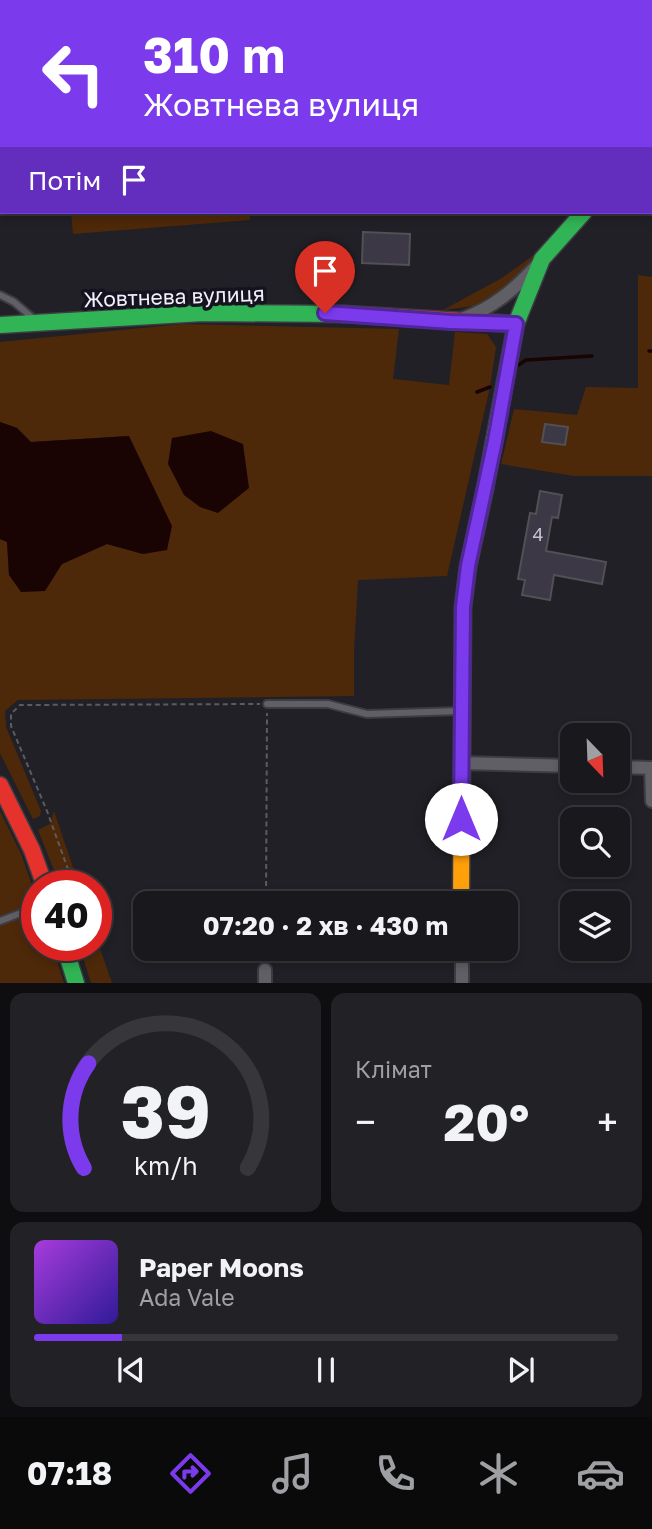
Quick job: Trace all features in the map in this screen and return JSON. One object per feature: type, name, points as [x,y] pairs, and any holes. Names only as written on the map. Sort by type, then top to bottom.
[{"type":"main road","points":[[461,891],[463,607],[468,566],[495,441],[516,324],[542,259],[582,214]]},
{"type":"main road","name":"Жовтнева вулиця","points":[[0,326],[137,316],[325,313],[516,324]]},
{"type":"main road","points":[[0,785],[39,870]]},
{"type":"main road","points":[[69,961],[76,983]]},
{"type":"street","points":[[451,322],[478,313],[512,292],[542,259]]},
{"type":"street","points":[[461,763],[560,766]]},
{"type":"street","points":[[630,767],[651,768],[652,801]]},
{"type":"street","points":[[462,961],[462,983]]},
{"type":"lane","points":[[0,295],[14,302],[37,323]]},
{"type":"lane","points":[[267,704],[328,704],[368,714],[462,711]]},
{"type":"lane","points":[[0,921],[21,913]]},
{"type":"path","points":[[68,870],[11,726],[11,713],[20,705],[267,704],[266,891]]},
{"type":"shaded area","points":[[71,214],[249,214],[250,220],[73,234]]},
{"type":"shaded area","points":[[538,252],[509,285],[474,306],[443,310],[502,278]]},
{"type":"shaded area","points":[[638,275],[652,277],[652,476],[574,476],[501,464],[514,409],[577,415],[586,387],[638,388]]},
{"type":"shaded area","points":[[182,324],[399,329],[393,379],[449,385],[455,332],[487,334],[496,347],[490,387],[447,576],[358,580],[354,696],[18,700],[5,711],[6,727],[41,811],[40,816],[33,819],[0,753],[0,539],[7,542],[9,575],[62,564],[107,544],[143,554],[129,436],[31,442],[17,428],[0,422],[0,342]]},
{"type":"shaded area","points":[[0,422],[17,428],[31,442],[129,436],[172,526],[167,550],[143,554],[107,544],[62,564],[45,591],[21,592],[9,575],[7,542],[0,539]]},
{"type":"shaded area","points":[[211,431],[243,444],[249,488],[218,513],[200,507],[184,495],[168,464],[172,438]]},
{"type":"shaded area","points":[[0,811],[27,870],[21,870],[21,961],[57,961],[64,983],[0,983]]},
{"type":"shaded area","points":[[54,811],[74,870],[54,870],[38,830],[50,824]]},
{"type":"shaded area","points":[[84,961],[104,961],[112,983],[91,983]]},
{"type":"building","points":[[363,232],[410,234],[409,265],[362,263]]},
{"type":"building","points":[[545,424],[568,427],[565,445],[542,442]]},
{"type":"building","points":[[540,491],[562,495],[558,518],[552,517],[546,551],[606,562],[602,584],[554,575],[550,600],[522,595],[525,580],[518,579],[530,513],[536,514]]},
{"type":"waterway","points":[[515,367],[526,360],[592,356]]},
{"type":"waterway","points":[[477,392],[490,387]]},
{"type":"traffic: fast","points":[[485,489],[516,324],[542,259],[582,214]]},
{"type":"traffic: fast","points":[[0,325],[203,313],[344,314]]},
{"type":"traffic: fast","points":[[69,961],[76,983]]},
{"type":"traffic: slow","points":[[461,891],[463,607],[468,567],[485,489]]},
{"type":"traffic: jam","points":[[344,314],[516,324]]},
{"type":"traffic: jam","points":[[0,785],[39,870]]},
{"type":"route","points":[[325,313],[516,324],[495,441],[468,566],[463,607],[461,819]]}]
